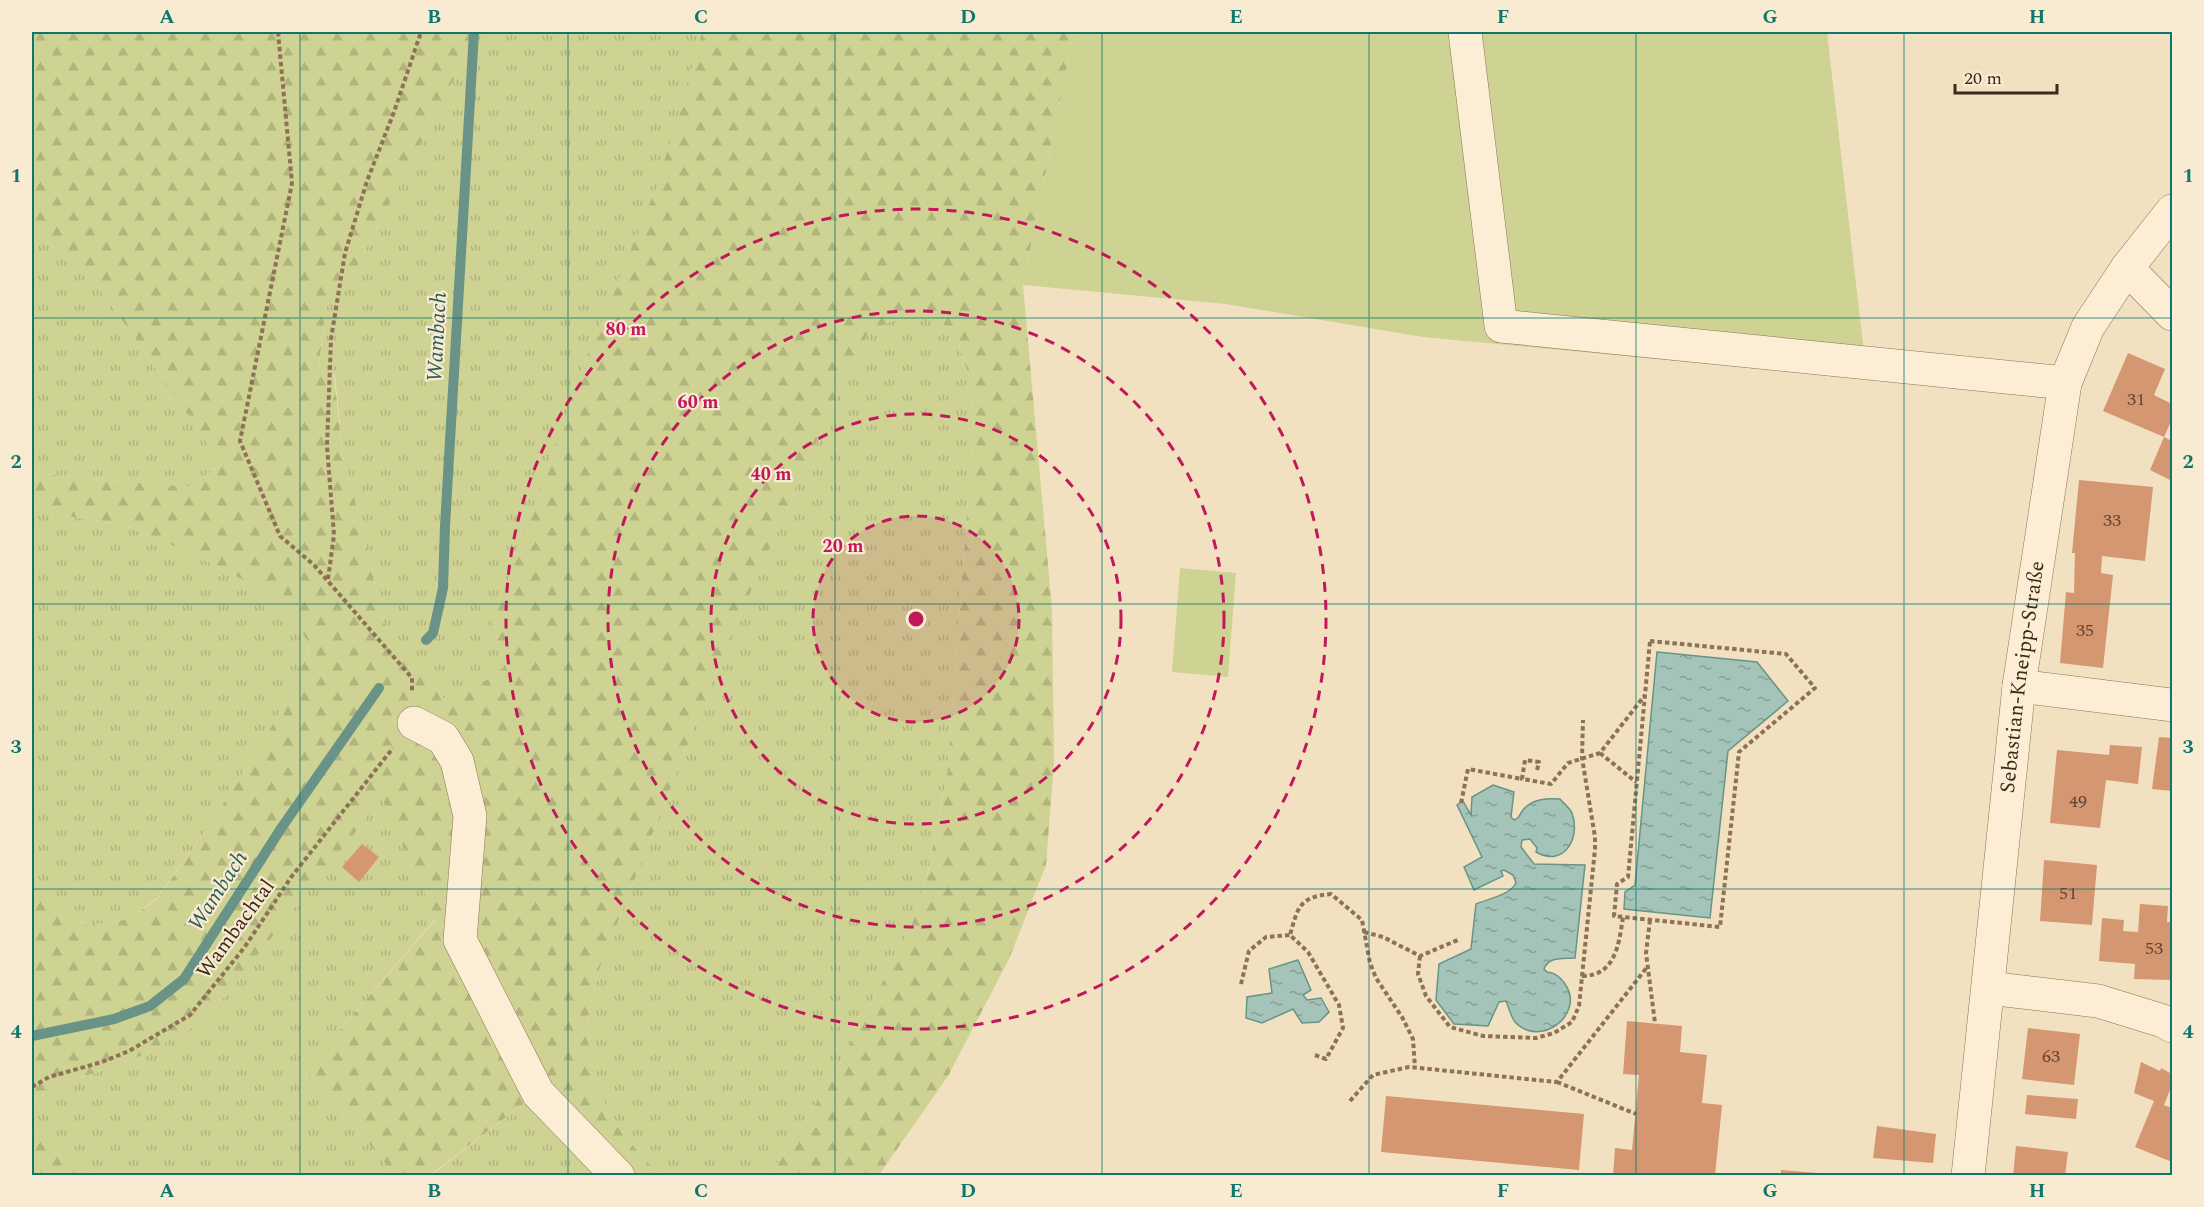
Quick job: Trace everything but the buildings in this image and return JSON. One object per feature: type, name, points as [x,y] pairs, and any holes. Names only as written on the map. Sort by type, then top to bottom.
[{"type":"street","points":[[1465,32],[1500,326],[2066,383]]},
{"type":"street","name":"Sebastian-Kneipp-Straße","points":[[1968,1176],[2019,686],[2066,383],[2088,327],[2127,268],[2172,211]]},
{"type":"street","points":[[2127,268],[2172,314]]},
{"type":"street","points":[[2019,686],[2172,705]]},
{"type":"street","points":[[414,723],[443,738],[457,761],[470,816],[460,940],[538,1093],[618,1176]]},
{"type":"street","points":[[1988,988],[2098,1001],[2163,1021],[2172,1026]]},
{"type":"path","points":[[278,32],[292,183],[240,441],[280,536],[328,580],[412,678],[414,723]]},
{"type":"path","points":[[328,580],[334,535],[327,446],[331,339],[345,253],[421,32]]},
{"type":"path","points":[[1650,641],[1786,654],[1815,688],[1739,752],[1720,927],[1614,916],[1617,884],[1628,877],[1636,782],[1650,641]]},
{"type":"path","points":[[1461,803],[1468,769],[1551,784],[1568,763],[1600,753],[1645,694]]},
{"type":"path","points":[[1420,956],[1418,974],[1426,996],[1450,1027],[1483,1036],[1536,1038],[1554,1033],[1572,1022],[1579,1005],[1595,843],[1582,759],[1582,720]]},
{"type":"path","name":"Wambachtal","points":[[32,1087],[49,1077],[102,1062],[129,1051],[190,1015],[244,948],[292,876],[414,723]]},
{"type":"path","points":[[1600,753],[1636,782]]},
{"type":"path","points":[[1522,779],[1525,760],[1539,762],[1537,770]]},
{"type":"path","points":[[1290,935],[1298,909],[1312,896],[1331,894],[1362,920],[1370,963],[1376,978],[1410,1030],[1413,1039],[1415,1068]]},
{"type":"path","points":[[1582,976],[1602,971],[1615,956],[1623,917]]},
{"type":"path","points":[[1650,920],[1646,953],[1655,1023]]},
{"type":"path","points":[[1364,932],[1383,937],[1420,956]]},
{"type":"path","points":[[1241,984],[1250,951],[1266,937],[1290,935],[1308,952],[1339,1005],[1343,1029],[1326,1059],[1315,1055]]},
{"type":"path","points":[[1420,956],[1460,939]]},
{"type":"path","points":[[1557,1082],[1648,966]]},
{"type":"path","points":[[1350,1101],[1373,1075],[1415,1068],[1557,1082],[1636,1114]]},
{"type":"green space","points":[[32,32],[478,32],[342,296],[328,295],[318,371],[334,375],[343,457],[363,530],[383,622],[450,706],[504,667],[493,622],[582,368],[657,186],[702,32],[1074,32],[1023,285],[1052,610],[1054,762],[1046,865],[1009,959],[948,1076],[879,1175],[770,1175],[830,1082],[911,927],[927,876],[947,776],[973,433],[970,380],[954,329],[930,319],[908,316],[886,323],[867,336],[846,375],[723,655],[600,967],[589,1006],[588,1037],[592,1082],[621,1132],[659,1175],[618,1175],[538,1093],[430,1175],[395,1175],[306,1069],[436,919],[382,798],[206,1020],[140,1056],[95,1073],[51,1085],[32,1105],[32,873],[52,907],[89,926],[129,919],[157,899],[214,819],[292,693],[310,644],[284,606],[253,585],[195,555],[127,526],[32,510],[32,473],[190,487],[222,464],[99,287],[32,229]]},
{"type":"green space","points":[[478,32],[702,32],[658,186],[493,622],[504,667],[450,706],[383,622],[363,530],[343,457],[335,375],[318,372],[328,295],[342,296]]},
{"type":"green space","points":[[1074,32],[1827,32],[1867,379],[1423,337],[1226,304],[1023,285]]},
{"type":"green space","points":[[32,229],[99,287],[222,464],[190,487],[32,473]]},
{"type":"green space","points":[[908,316],[930,319],[954,329],[970,380],[973,433],[947,776],[927,876],[911,927],[830,1082],[770,1175],[659,1175],[621,1132],[592,1082],[588,1037],[589,1006],[600,967],[723,655],[846,375],[867,336],[886,323]]},
{"type":"green space","points":[[32,510],[127,526],[195,555],[253,585],[284,606],[310,643],[292,693],[214,819],[157,898],[129,919],[89,926],[52,907],[32,873]]},
{"type":"green space","points":[[1180,568],[1236,573],[1228,677],[1172,672]]},
{"type":"green space","points":[[382,797],[436,918],[306,1069],[395,1175],[91,1175],[32,1125],[32,1105],[51,1085],[95,1073],[140,1056],[206,1020]]},
{"type":"green space","points":[[538,1093],[618,1176],[430,1176]]},
{"type":"green space","points":[[32,1125],[90,1174],[112,1175],[32,1175]]},
{"type":"water","points":[[1657,652],[1757,662],[1788,701],[1728,751],[1710,918],[1624,909],[1625,892],[1635,885]]},
{"type":"water","points":[[1493,785],[1514,792],[1511,817],[1514,820],[1535,801],[1560,799],[1571,811],[1574,823],[1572,841],[1568,848],[1555,856],[1546,856],[1536,852],[1537,848],[1530,839],[1522,840],[1521,847],[1534,864],[1585,865],[1575,958],[1553,960],[1544,969],[1559,977],[1565,984],[1570,995],[1570,1006],[1565,1016],[1547,1030],[1536,1032],[1525,1029],[1515,1022],[1506,1001],[1499,1002],[1488,1026],[1454,1024],[1436,1000],[1439,964],[1471,949],[1476,904],[1504,894],[1516,883],[1513,875],[1504,870],[1501,871],[1503,876],[1474,890],[1464,867],[1482,857],[1457,805],[1463,801],[1471,815],[1472,797]]},
{"type":"water","points":[[1298,960],[1311,990],[1303,995],[1307,1000],[1321,998],[1329,1012],[1319,1022],[1302,1023],[1293,1009],[1262,1023],[1246,1018],[1247,997],[1272,993],[1269,969]]},
{"type":"waterway","name":"Wambach","points":[[426,640],[433,633],[443,588],[474,32]]},
{"type":"waterway","name":"Wambach","points":[[32,1036],[114,1019],[150,1006],[184,979],[282,827],[379,688]]}]
